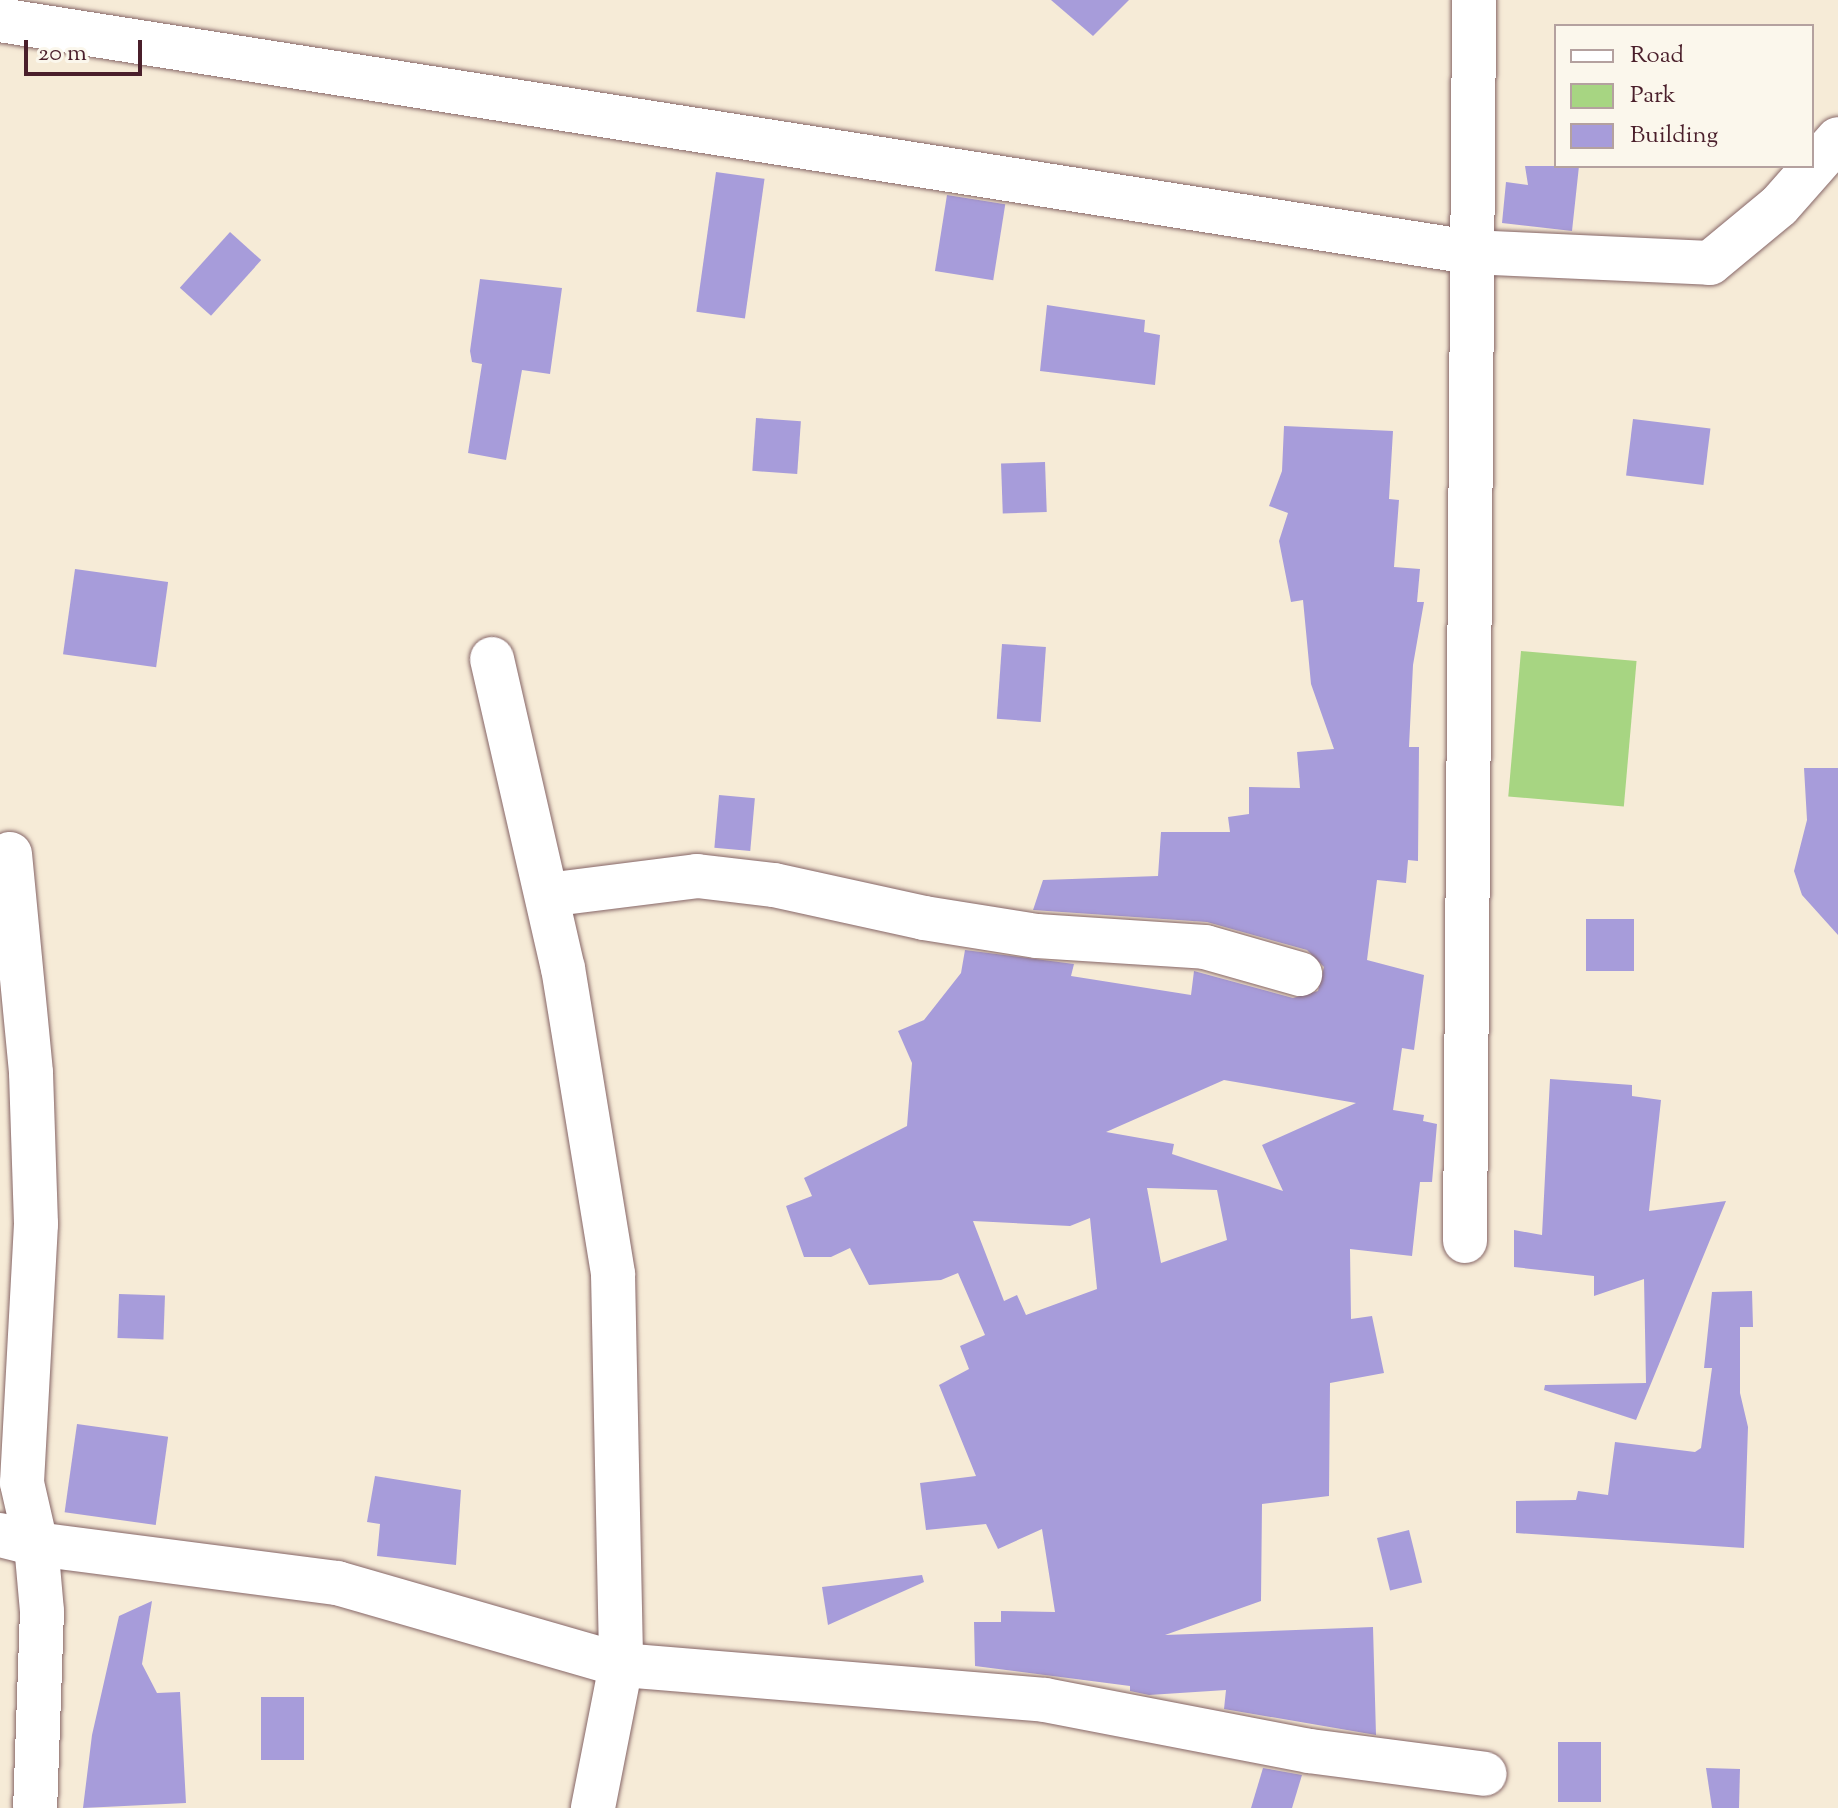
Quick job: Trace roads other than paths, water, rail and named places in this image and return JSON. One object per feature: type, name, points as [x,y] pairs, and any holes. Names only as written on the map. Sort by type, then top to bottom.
[{"type":"street","points":[[1465,1241],[1474,0]]},
{"type":"street","points":[[0,20],[1470,252],[1710,263],[1779,206],[1812,168]]},
{"type":"street","points":[[1814,166],[1838,139]]},
{"type":"street","points":[[492,659],[547,895],[613,1274],[621,1665],[593,1808]]},
{"type":"street","points":[[10,854],[31,1088],[36,1224],[18,1540],[42,1611],[35,1808]]},
{"type":"street","points":[[547,895],[697,876],[774,885],[924,918],[1037,936],[1205,947],[1300,974]]},
{"type":"street","points":[[18,1540],[322,1580],[621,1665],[1045,1700],[1309,1751],[1485,1774]]}]
